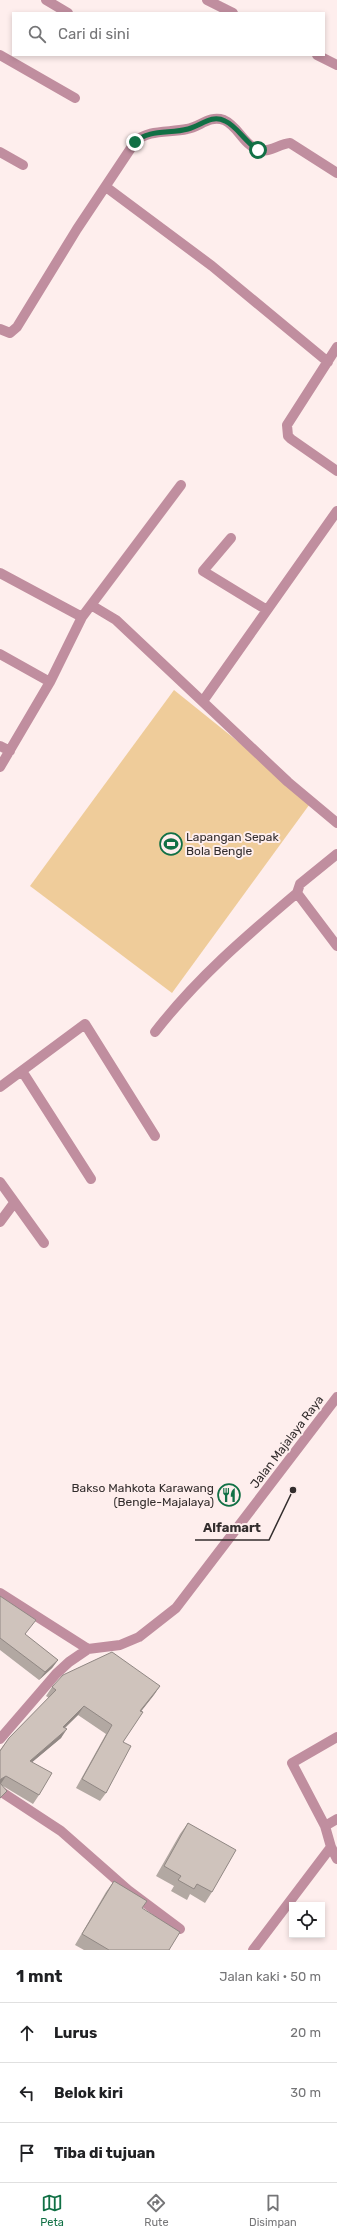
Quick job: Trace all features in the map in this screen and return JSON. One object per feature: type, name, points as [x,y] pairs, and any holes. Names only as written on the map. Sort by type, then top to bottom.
[{"type":"street","points":[[46,0],[66,12]]},
{"type":"street","points":[[207,0],[231,12]]},
{"type":"street","points":[[0,55],[75,98]]},
{"type":"street","points":[[319,56],[337,65]]},
{"type":"street","points":[[0,329],[10,333],[17,327],[77,229],[135,142],[140,137],[153,133],[189,129],[206,120],[216,118],[234,127],[244,139],[258,150],[266,151],[281,144],[290,143],[337,173]]},
{"type":"street","points":[[0,152],[23,165]]},
{"type":"street","points":[[106,187],[212,266],[328,362]]},
{"type":"street","points":[[337,347],[288,420],[287,431],[291,439],[337,471]]},
{"type":"street","points":[[0,767],[50,682],[82,617],[181,485]]},
{"type":"street","points":[[203,701],[337,511]]},
{"type":"street","points":[[231,538],[203,572],[267,610]]},
{"type":"street","points":[[0,573],[82,617]]},
{"type":"street","points":[[91,605],[116,620],[288,782],[337,823]]},
{"type":"street","points":[[0,654],[50,682]]},
{"type":"street","points":[[0,746],[10,751]]},
{"type":"street","points":[[155,1032],[180,999],[228,952],[297,893],[300,884],[337,854]]},
{"type":"street","points":[[297,893],[337,946]]},
{"type":"street","points":[[0,1087],[85,1024],[155,1136]]},
{"type":"street","points":[[22,1071],[91,1178]]},
{"type":"street","points":[[0,1182],[44,1243]]},
{"type":"street","points":[[0,1222],[14,1203]]},
{"type":"street","name":"Jalan Majalaya Raya","points":[[88,1649],[120,1645],[139,1637],[176,1608],[337,1397]]},
{"type":"street","points":[[0,1593],[88,1649],[56,1674],[0,1739]]},
{"type":"street","points":[[337,1737],[292,1763],[325,1826],[331,1847],[337,1859]]},
{"type":"street","points":[[0,1791],[61,1831],[128,1890],[180,1929]]},
{"type":"street","points":[[325,1826],[337,1819]]},
{"type":"street","points":[[253,1950],[331,1847]]},
{"type":"shaded area","name":"Lapangan Sepak Bola Bengle","points":[[174,690],[312,801],[172,993],[30,886]]},
{"type":"building","points":[[0,1596],[36,1620],[25,1634],[58,1660],[45,1672],[0,1638]]},
{"type":"building","points":[[112,1652],[160,1686],[140,1711],[143,1712],[123,1742],[131,1746],[106,1793],[82,1779],[112,1725],[84,1706],[63,1727],[67,1729],[30,1761],[52,1773],[39,1795],[6,1776],[0,1781],[0,1751],[9,1738],[56,1690],[52,1687],[63,1675]]},
{"type":"building","points":[[0,1783],[7,1791],[0,1798]]},
{"type":"building","points":[[188,1823],[236,1850],[212,1892],[197,1884],[194,1889],[178,1880],[181,1876],[164,1866]]},
{"type":"building","points":[[114,1881],[147,1901],[142,1908],[180,1932],[169,1950],[109,1950],[82,1934]]},
{"type":"place","name":"Lapangan Sepak Bola Bengle","points":[[171,844]]},
{"type":"place","name":"Alfamart","points":[[293,1490]]},
{"type":"place","name":"Bakso Mahkota Karawang (Bengle-Majalaya)","points":[[229,1495]]},
{"type":"route","points":[[135,142],[140,137],[153,133],[189,129],[206,120],[216,118],[225,121],[234,127],[250,145],[258,150]]}]
